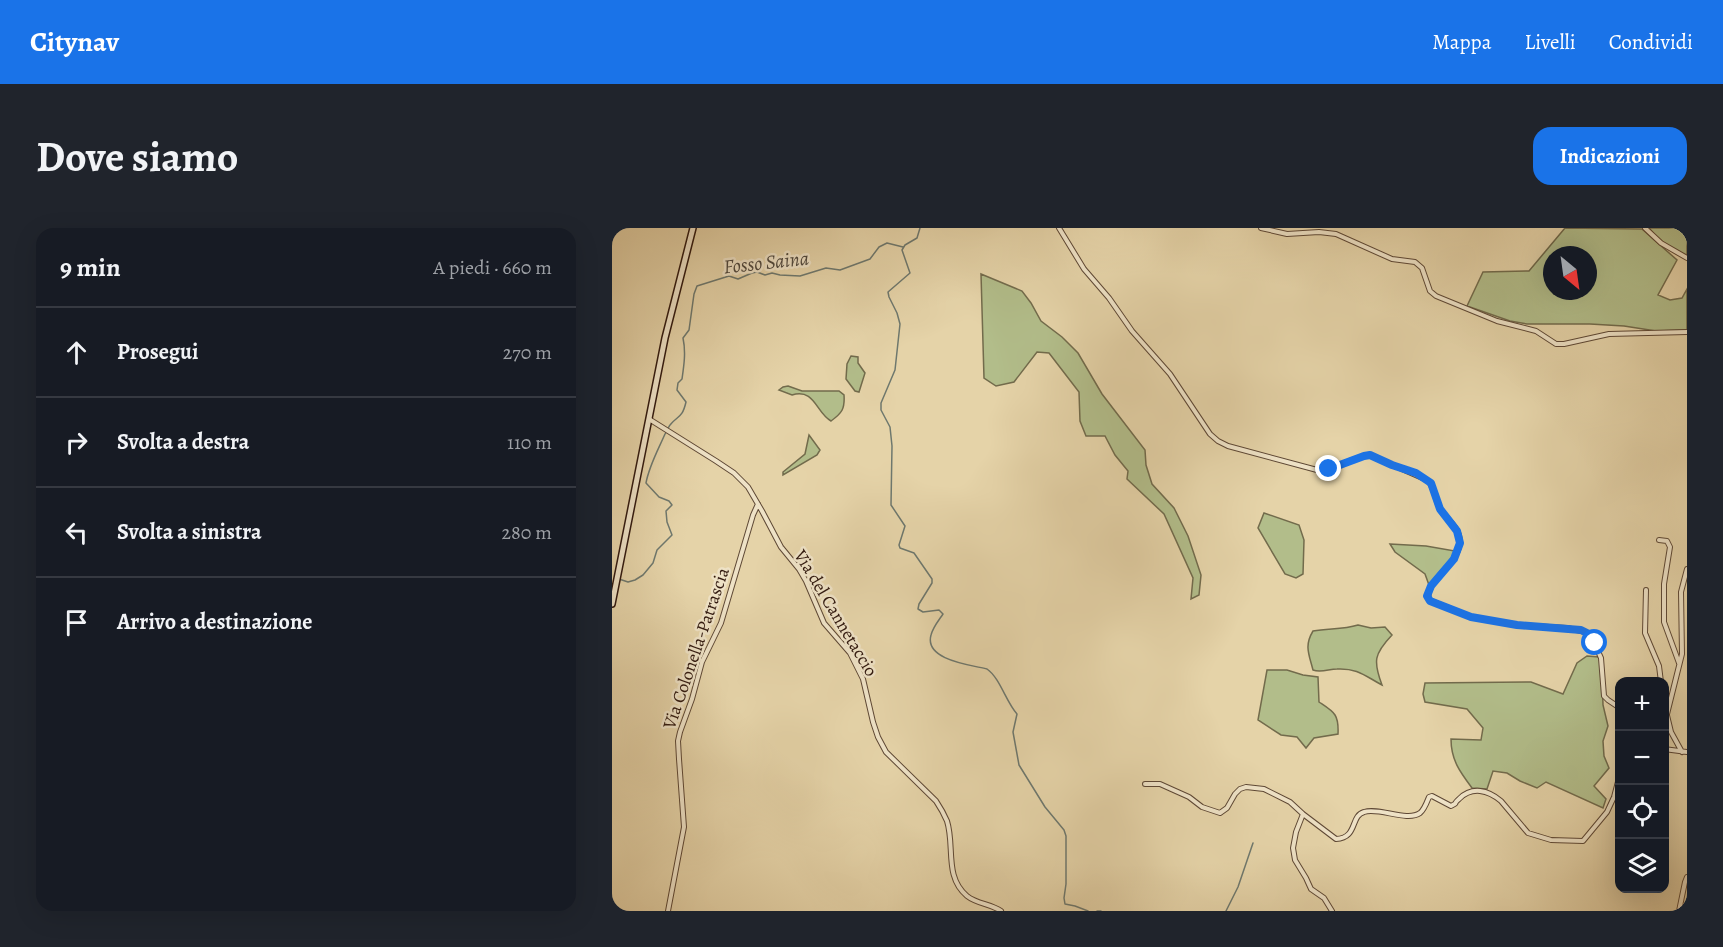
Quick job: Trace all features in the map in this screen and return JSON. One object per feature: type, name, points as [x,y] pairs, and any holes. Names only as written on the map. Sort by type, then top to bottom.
[{"type":"main road","points":[[612,604],[664,339],[693,228]]},
{"type":"street","points":[[1059,228],[1084,269],[1107,295],[1152,356],[1170,374],[1216,440],[1238,449],[1317,470],[1329,469],[1370,455],[1416,473],[1427,480],[1432,486],[1440,509],[1457,531],[1460,540],[1454,559],[1430,588],[1427,596],[1429,600],[1471,617],[1517,625],[1567,628],[1586,632],[1591,637],[1602,660],[1604,696],[1615,705]]},
{"type":"street","points":[[1261,228],[1291,234],[1319,232],[1333,234],[1392,259],[1417,263],[1423,270],[1430,290],[1436,296],[1493,320],[1536,331],[1556,344],[1612,334],[1687,332]]},
{"type":"street","points":[[1645,228],[1661,243],[1687,258]]},
{"type":"street","name":"Via del Cannetaccio","points":[[648,419],[716,461],[748,487],[781,547],[806,580],[824,623],[850,653],[863,679],[873,722],[886,752],[942,810],[948,823],[952,866],[960,889],[972,899],[1001,911]]},
{"type":"street","name":"Via Colonella-Patrascia","points":[[668,911],[684,827],[678,741],[702,662],[721,622],[758,504]]},
{"type":"street","points":[[1659,540],[1667,541],[1670,547],[1664,584],[1664,622],[1680,664]]},
{"type":"street","points":[[1669,706],[1682,649],[1681,592],[1687,569]]},
{"type":"street","points":[[1646,590],[1645,633],[1659,666],[1660,677]]},
{"type":"street","points":[[1669,723],[1672,736],[1684,752]]},
{"type":"street","points":[[1669,750],[1684,752]]},
{"type":"street","points":[[1145,784],[1160,784],[1190,797],[1202,807],[1220,813],[1227,808],[1240,789],[1246,787],[1264,789],[1290,802],[1332,837],[1340,839],[1346,837],[1350,832],[1360,813],[1368,811],[1414,815],[1420,813],[1432,796],[1451,806],[1470,792],[1482,790],[1496,796],[1528,833],[1551,840],[1583,842],[1607,813],[1617,785]]},
{"type":"street","points":[[1303,814],[1293,848],[1295,860],[1311,889],[1324,898],[1332,911]]},
{"type":"street","points":[[1679,911],[1687,877]]},
{"type":"green space","points":[[1565,228],[1642,229],[1677,260],[1658,295],[1670,300],[1682,298],[1687,289],[1687,330],[1656,331],[1624,326],[1527,324],[1510,321],[1467,306],[1483,272],[1529,271],[1543,254],[1543,300],[1597,300],[1597,246],[1550,246]]},
{"type":"green space","points":[[1649,228],[1687,228],[1687,257],[1659,240]]},
{"type":"green space","points":[[981,274],[1022,291],[1041,321],[1078,353],[1102,394],[1145,450],[1146,465],[1152,484],[1174,508],[1188,536],[1201,575],[1199,595],[1191,599],[1193,578],[1164,514],[1127,479],[1128,471],[1115,455],[1105,436],[1086,436],[1080,421],[1079,392],[1049,353],[1037,352],[1014,382],[996,386],[984,378]]},
{"type":"green space","points":[[851,356],[858,357],[858,363],[865,373],[859,392],[855,391],[846,379],[847,364]]},
{"type":"green space","points":[[788,386],[802,391],[839,391],[844,395],[842,410],[831,421],[806,395],[792,395],[779,390]]},
{"type":"green space","points":[[809,435],[820,450],[817,455],[783,475],[783,472],[805,454]]},
{"type":"green space","points":[[1264,513],[1299,525],[1304,540],[1303,574],[1296,578],[1285,574],[1258,528]]},
{"type":"green space","points":[[1390,544],[1426,546],[1455,551],[1448,565],[1429,585],[1425,574],[1395,552]]},
{"type":"green space","points":[[1358,625],[1371,628],[1385,627],[1392,635],[1382,647],[1377,658],[1377,670],[1382,685],[1361,673],[1350,670],[1313,670],[1308,646],[1313,631]]},
{"type":"green space","points":[[1587,656],[1599,657],[1603,705],[1608,726],[1603,741],[1604,756],[1609,768],[1594,786],[1606,799],[1603,808],[1546,782],[1537,788],[1507,773],[1493,771],[1487,789],[1472,788],[1454,760],[1451,739],[1481,740],[1483,728],[1467,709],[1425,702],[1423,694],[1425,683],[1531,682],[1563,694],[1577,663]]},
{"type":"green space","points":[[1267,670],[1287,670],[1318,677],[1319,702],[1334,714],[1338,722],[1338,734],[1314,738],[1306,748],[1297,737],[1281,735],[1258,720]]},
{"type":"waterway","name":"Fosso Saina","points":[[920,228],[917,238],[905,245],[902,250],[910,273],[888,292],[900,324],[895,370],[881,403],[881,410],[890,427],[891,505],[905,526],[899,545],[900,548],[914,553],[932,579],[918,609],[923,612],[939,610],[943,614],[931,635],[931,643],[935,650],[950,660],[987,669],[996,678],[1017,714],[1013,732],[1019,765],[1066,836],[1065,904],[1088,911]]},
{"type":"waterway","name":"Fosso Saina","points":[[619,579],[628,582],[643,575],[653,563],[657,550],[672,535],[666,511],[672,505],[669,501],[659,497],[646,483],[651,464],[665,434],[681,414],[686,402],[677,390],[678,383],[682,379],[685,353],[683,338],[689,330],[697,286],[729,276],[738,279],[757,272],[765,275],[772,273],[800,276],[826,268],[840,270],[870,259],[879,247],[887,243],[903,247]]},
{"type":"waterway","points":[[1226,911],[1238,887],[1253,843]]},
{"type":"route","points":[[1329,469],[1370,455],[1416,473],[1431,483],[1440,509],[1457,531],[1460,543],[1454,559],[1430,588],[1427,596],[1430,601],[1471,617],[1517,625],[1581,630],[1589,634],[1595,643]]}]
